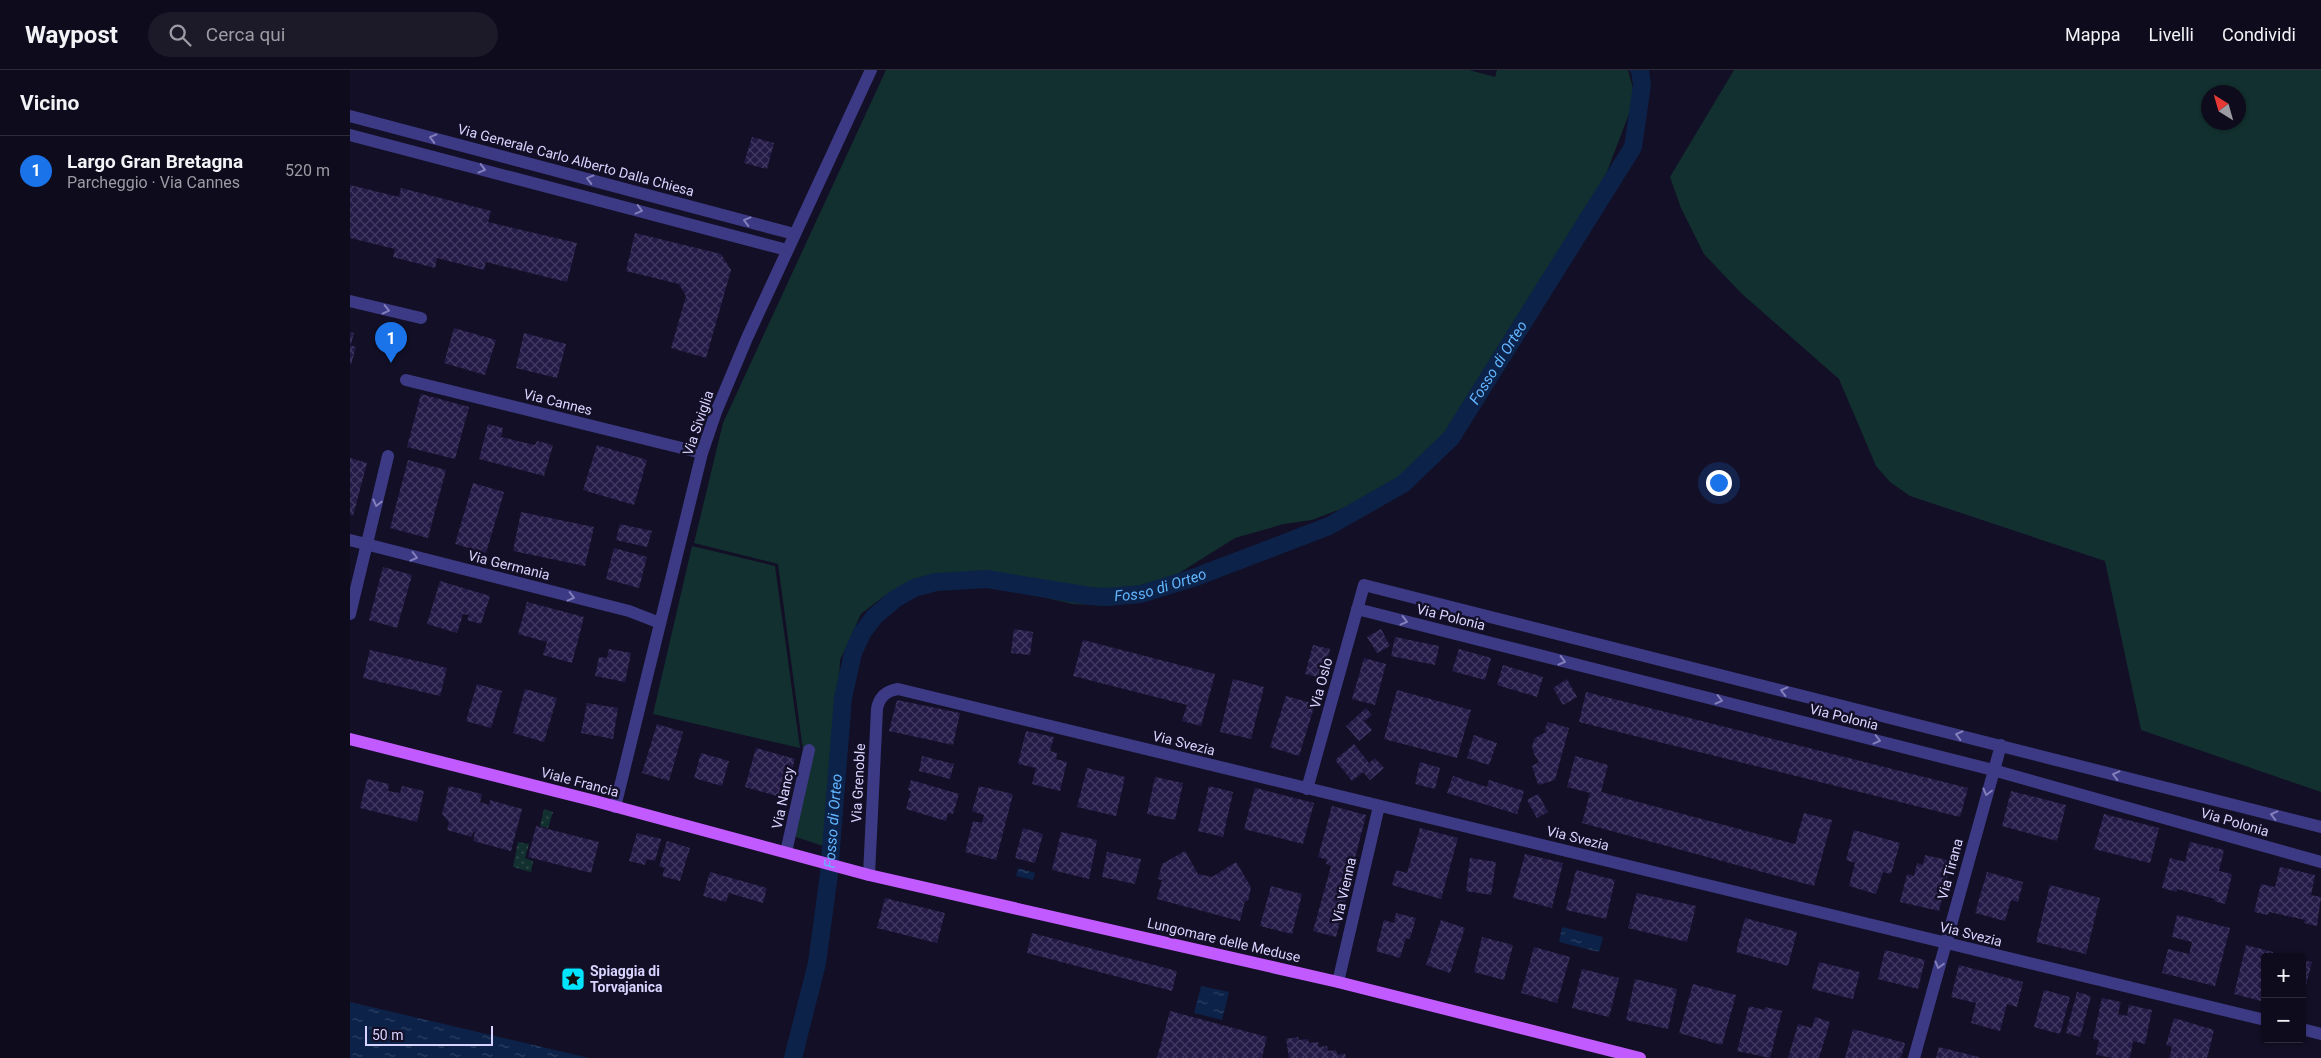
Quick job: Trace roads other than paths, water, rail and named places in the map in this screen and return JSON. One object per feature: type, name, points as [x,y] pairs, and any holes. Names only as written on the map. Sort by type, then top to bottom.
[{"type":"main road","name":"Viale Francia","points":[[350,739],[801,856]]},
{"type":"main road","name":"Lungomare delle Meduse","points":[[801,856],[864,874],[1338,982],[1640,1058]]},
{"type":"street","name":"Via Siviglia","points":[[615,807],[702,453],[721,398],[794,234],[871,70]]},
{"type":"street","name":"Via Generale Carlo Alberto Dalla Chiesa","points":[[350,116],[794,234]]},
{"type":"street","points":[[350,135],[787,250]]},
{"type":"street","points":[[350,301],[421,318]]},
{"type":"street","name":"Via Cannes","points":[[406,380],[702,453]]},
{"type":"street","points":[[350,614],[388,456]]},
{"type":"street","name":"Via Germania","points":[[350,540],[629,611],[660,623]]},
{"type":"street","name":"Via Oslo","points":[[1307,789],[1364,585]]},
{"type":"street","name":"Via Polonia","points":[[1364,585],[2321,827]]},
{"type":"street","name":"Via Polonia","points":[[1357,609],[1993,770],[2321,862]]},
{"type":"street","name":"Via Svezia","points":[[884,694],[894,690],[901,690],[2261,1019]]},
{"type":"street","name":"Via Grenoble","points":[[864,874],[877,709],[879,701],[884,694]]},
{"type":"street","name":"Via Tirana","points":[[1914,1058],[2001,745]]},
{"type":"street","name":"Via Nancy","points":[[786,852],[809,750]]},
{"type":"street","name":"Via Vienna","points":[[1338,982],[1379,806]]},
{"type":"street","points":[[2306,1030],[2321,1034]]},
{"type":"water","points":[[1018,868],[1035,873],[1033,880],[1016,876]]},
{"type":"water","points":[[1562,927],[1603,937],[1599,952],[1559,942]]},
{"type":"water","points":[[1201,986],[1229,992],[1222,1020],[1194,1013]]},
{"type":"water","points":[[350,1002],[589,1058],[350,1058]]},
{"type":"waterway","name":"Fosso di Orteo","points":[[1632,70],[1642,85]]},
{"type":"waterway","name":"Fosso di Orteo","points":[[793,1058],[817,963],[829,874],[843,698],[853,653],[862,633],[874,617],[895,599],[914,588],[936,582],[987,579],[1090,596],[1107,597],[1141,594],[1193,578],[1329,526],[1403,484],[1451,438],[1633,147],[1642,85],[1640,70]]},
{"type":"place","name":"Largo Gran Bretagna","points":[[391,363]]},
{"type":"place","name":"Spiaggia di Torvajanica","points":[[573,979]]}]
